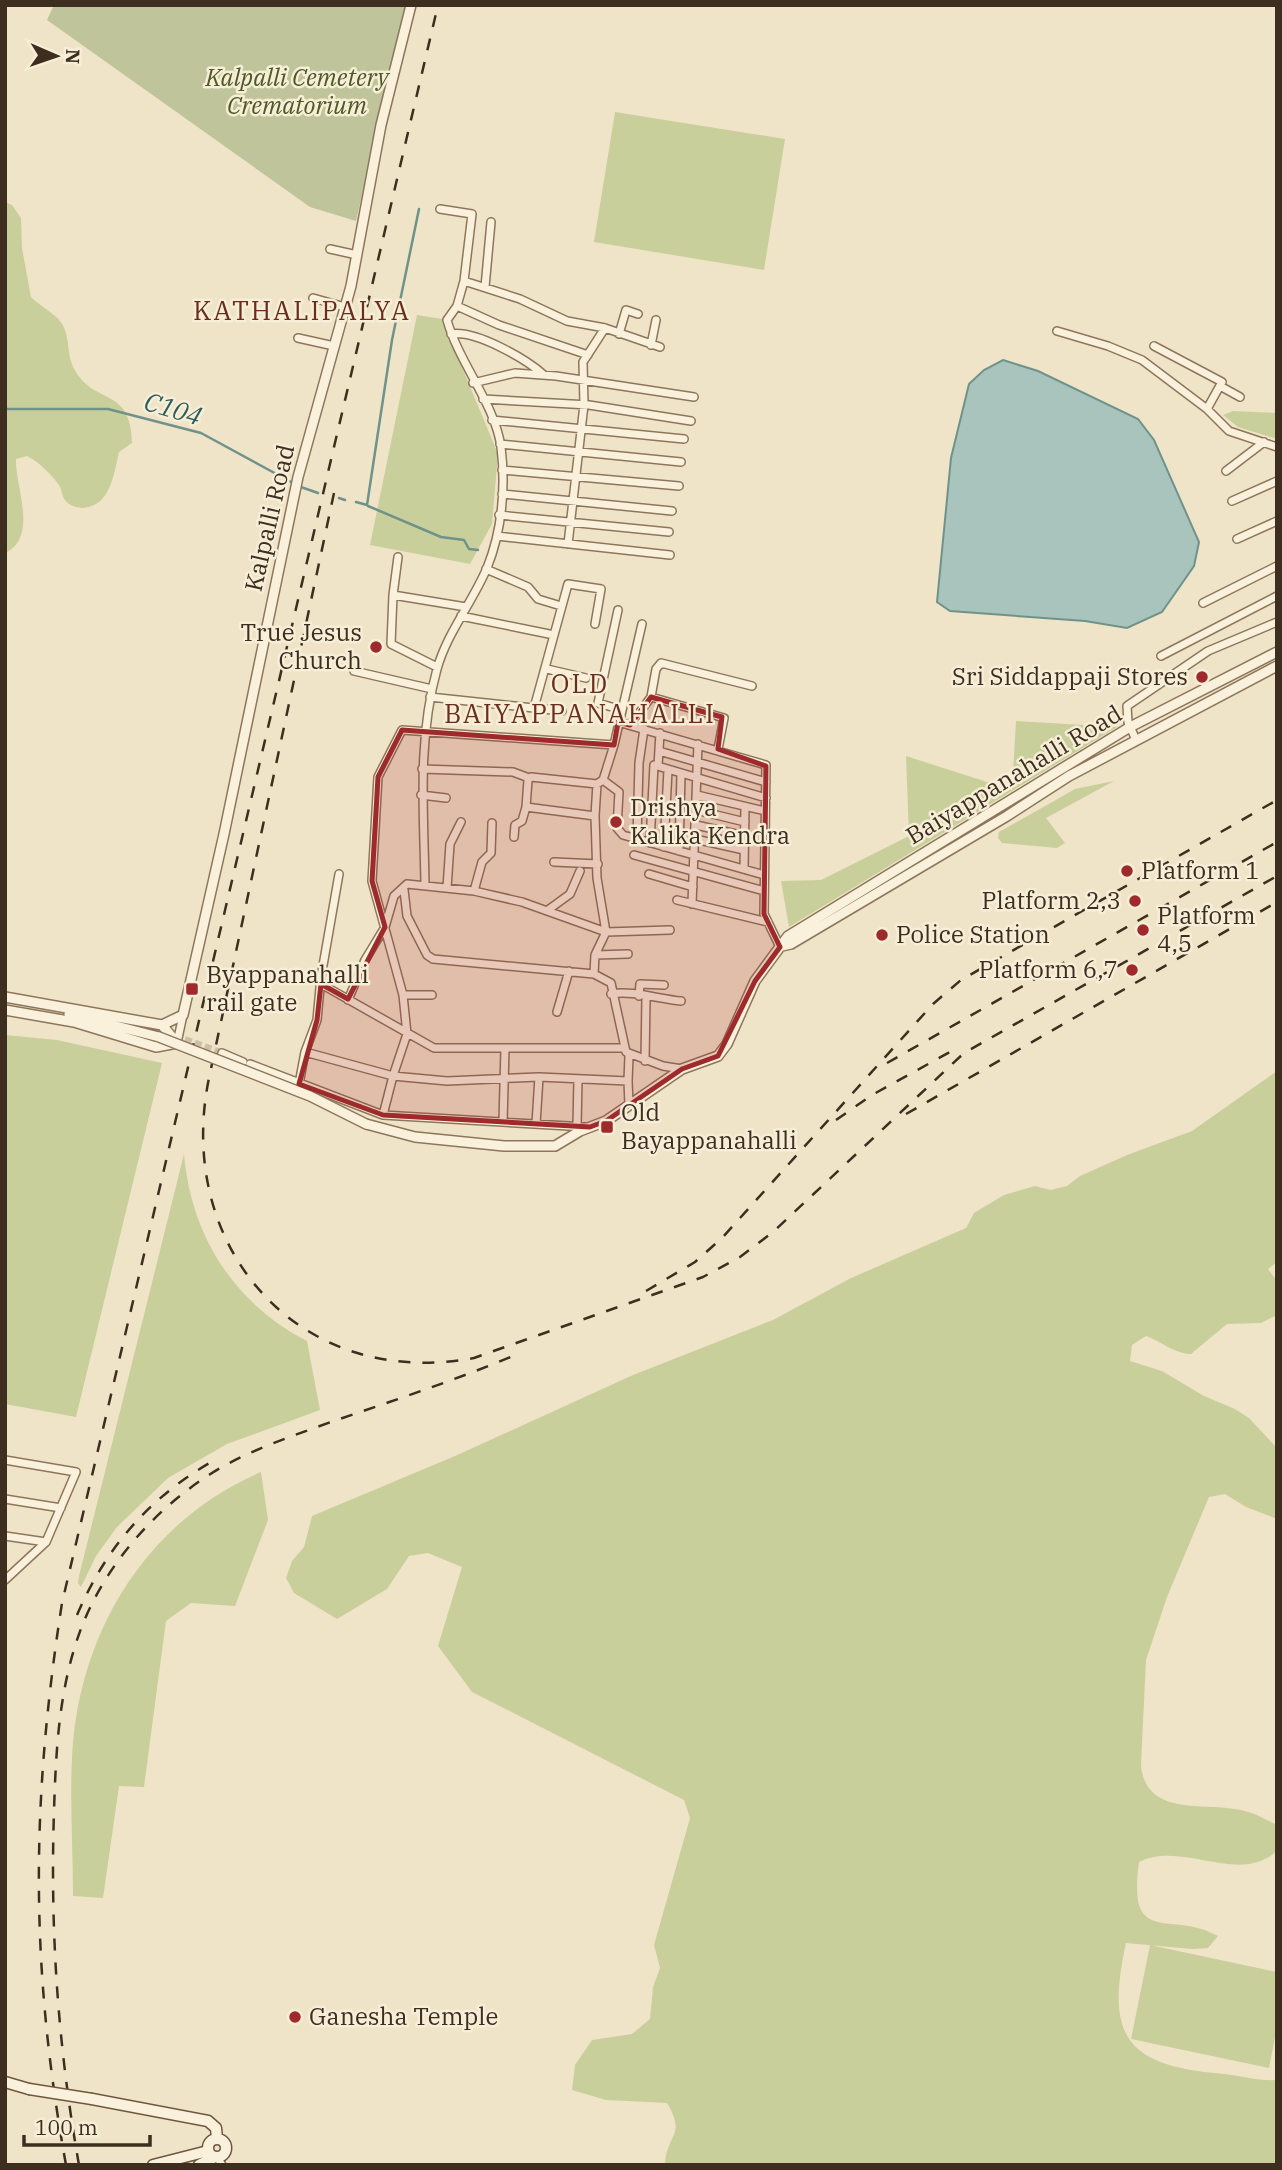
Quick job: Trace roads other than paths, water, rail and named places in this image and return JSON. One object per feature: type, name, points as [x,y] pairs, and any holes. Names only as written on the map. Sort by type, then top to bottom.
[{"type":"main road","points":[[5,2082],[29,2090],[92,2099],[208,2122],[216,2128],[217,2139]]},
{"type":"main road","points":[[215,2158],[209,2143],[217,2139]]},
{"type":"main road","points":[[199,2165],[215,2158],[226,2149],[225,2143],[217,2139]]},
{"type":"main road","points":[[153,2165],[215,2158]]},
{"type":"street","name":"Kalpalli Road","points":[[174,1038],[183,1015],[224,834],[296,484],[345,307],[382,125],[411,5]]},
{"type":"street","points":[[425,886],[421,795],[425,730],[431,693],[438,667],[486,569],[497,536],[502,494],[500,444],[447,320],[457,306],[464,281],[472,214],[440,209]]},
{"type":"street","points":[[485,287],[491,222]]},
{"type":"street","points":[[330,249],[357,255]]},
{"type":"street","points":[[464,281],[520,299],[567,321],[605,328],[660,347]]},
{"type":"street","points":[[313,298],[345,307]]},
{"type":"street","points":[[457,306],[499,325],[588,355]]},
{"type":"street","points":[[619,334],[626,310],[638,314]]},
{"type":"street","points":[[651,345],[656,320]]},
{"type":"street","points":[[568,544],[583,428],[583,362],[605,328]]},
{"type":"street","points":[[1057,331],[1108,346],[1142,360],[1207,409],[1229,431],[1277,447]]},
{"type":"street","points":[[451,334],[470,335],[528,361],[545,376]]},
{"type":"street","points":[[298,338],[334,346]]},
{"type":"street","points":[[1154,346],[1222,382],[1207,409]]},
{"type":"street","points":[[473,383],[516,373],[694,397]]},
{"type":"street","points":[[1220,386],[1240,397]]},
{"type":"street","points":[[483,399],[584,405],[691,421]]},
{"type":"street","points":[[492,420],[684,439]]},
{"type":"street","points":[[1226,471],[1264,442]]},
{"type":"street","points":[[500,444],[681,462]]},
{"type":"street","points":[[502,470],[577,474],[679,486]]},
{"type":"street","points":[[1232,501],[1277,481]]},
{"type":"street","points":[[502,494],[672,511]]},
{"type":"street","points":[[499,515],[669,532]]},
{"type":"street","points":[[1237,539],[1277,522]]},
{"type":"street","points":[[497,536],[670,555]]},
{"type":"street","points":[[398,557],[391,644],[438,667]]},
{"type":"street","points":[[1203,603],[1277,566]]},
{"type":"street","points":[[486,569],[528,587],[538,599],[561,606]]},
{"type":"street","points":[[534,708],[547,669],[568,584],[600,587],[595,624]]},
{"type":"street","points":[[393,595],[466,607]]},
{"type":"street","points":[[1161,656],[1277,596]]},
{"type":"street","points":[[618,610],[598,700],[600,705],[622,710]]},
{"type":"street","points":[[461,616],[554,635]]},
{"type":"street","points":[[1136,740],[1130,727],[1127,706],[1208,651],[1277,622]]},
{"type":"street","points":[[594,974],[595,955],[606,932],[597,864],[595,816],[600,782],[614,745],[642,624]]},
{"type":"street","name":"Baiyappanahalli Road","points":[[5,1003],[75,1015],[159,1037],[310,1096],[366,1124],[415,1137],[504,1146],[555,1146],[606,1121],[682,1069],[718,1056],[727,1044],[755,981],[781,946],[791,944],[1130,727],[1277,652]]},
{"type":"street","points":[[630,725],[652,697],[657,664],[752,686]]},
{"type":"street","name":"Baiyappanahalli Road","points":[[933,851],[1007,816],[1069,776],[1277,666]]},
{"type":"street","points":[[547,669],[586,678]]},
{"type":"street","points":[[354,671],[431,693],[562,711]]},
{"type":"street","points":[[652,697],[724,718],[718,750]]},
{"type":"street","points":[[618,722],[764,764],[764,914],[781,946]]},
{"type":"street","points":[[637,839],[639,763],[645,729]]},
{"type":"street","points":[[383,1115],[407,1034],[403,995],[372,881],[378,777],[402,730],[614,745]]},
{"type":"street","points":[[658,766],[660,733]]},
{"type":"street","points":[[692,904],[698,744]]},
{"type":"street","points":[[659,751],[766,782]]},
{"type":"street","points":[[650,843],[653,767],[658,766],[766,798]]},
{"type":"street","points":[[422,769],[513,772],[529,778],[600,782],[619,792],[618,832],[764,875]]},
{"type":"street","points":[[664,847],[668,770]]},
{"type":"street","points":[[679,851],[681,774]]},
{"type":"street","points":[[514,836],[515,825],[522,822],[526,807],[529,778]]},
{"type":"street","points":[[421,795],[446,798]]},
{"type":"street","points":[[697,795],[765,811]]},
{"type":"street","points":[[526,807],[595,816]]},
{"type":"street","points":[[744,869],[746,807]]},
{"type":"street","points":[[696,810],[745,822]]},
{"type":"street","points":[[447,888],[450,844],[461,821]]},
{"type":"street","points":[[474,891],[482,862],[491,853],[492,823]]},
{"type":"street","points":[[696,825],[745,836]]},
{"type":"street","points":[[695,839],[744,849]]},
{"type":"street","points":[[634,855],[764,891]]},
{"type":"street","points":[[554,862],[597,864]]},
{"type":"street","points":[[548,911],[570,894],[580,871]]},
{"type":"street","points":[[299,1084],[305,1052],[317,1020],[340,874]]},
{"type":"street","points":[[649,874],[693,887]]},
{"type":"street","points":[[348,999],[365,960],[385,927],[394,896],[404,890],[407,884],[474,891],[548,911],[606,932],[670,930]]},
{"type":"street","points":[[404,890],[407,916],[427,955],[433,959],[594,974],[611,984],[624,1048],[629,1056],[629,1105]]},
{"type":"street","points":[[677,900],[768,922]]},
{"type":"street","points":[[595,955],[628,954]]},
{"type":"street","points":[[557,1012],[569,971]]},
{"type":"street","points":[[321,984],[434,1048],[624,1048]]},
{"type":"street","points":[[645,1061],[640,984],[664,985]]},
{"type":"street","points":[[611,994],[627,992],[642,997],[681,1001]]},
{"type":"street","points":[[403,995],[432,995]]},
{"type":"street","points":[[5,997],[162,1025],[174,1038],[156,1046],[74,1023],[5,1010]]},
{"type":"street","points":[[162,1025],[183,1015]]},
{"type":"street","points":[[503,1122],[505,1048]]},
{"type":"street","points":[[305,1052],[393,1076],[447,1081],[539,1077],[628,1081]]},
{"type":"street","points":[[222,1053],[383,1115],[590,1127]]},
{"type":"street","points":[[629,1056],[682,1069]]},
{"type":"street","points":[[536,1124],[539,1077]]},
{"type":"street","points":[[577,1126],[578,1079]]},
{"type":"street","points":[[5,1460],[76,1472],[46,1542],[5,1580]]},
{"type":"street","points":[[5,1499],[61,1508]]},
{"type":"street","points":[[5,1536],[46,1542]]},
{"type":"water","points":[[1003,360],[1038,371],[1138,419],[1154,440],[1199,542],[1194,566],[1162,612],[1127,628],[1085,621],[950,611],[937,602],[951,458],[969,384],[984,370]]},
{"type":"waterway","points":[[356,502],[367,505],[392,340],[419,209]]},
{"type":"waterway","name":"C104","points":[[5,409],[108,409],[201,433],[293,483]]},
{"type":"waterway","name":"C104","points":[[298,486],[318,493]]},
{"type":"waterway","name":"C104","points":[[339,498],[345,500]]},
{"type":"waterway","name":"C104","points":[[368,506],[441,537],[464,540],[469,549],[478,550]]},
{"type":"tunnel","points":[[175,1036],[222,1053]]},
{"type":"railway","points":[[66,2165],[46,2021],[39,1884],[44,1747],[62,1603],[438,5]]},
{"type":"railway","points":[[334,493],[209,1078],[203,1140],[211,1198],[231,1250],[263,1294],[304,1328],[354,1352],[411,1362],[474,1358],[703,1277],[740,1257],[773,1232],[964,1053],[1277,876]]},
{"type":"railway","points":[[646,1291],[695,1262],[722,1238],[933,1004],[961,980],[1277,800]]},
{"type":"railway","points":[[887,1063],[1277,842]]},
{"type":"railway","points":[[906,1114],[1277,902]]},
{"type":"railway","points":[[836,1120],[872,1095],[959,1047]]},
{"type":"railway","points":[[79,2165],[57,1989],[53,1900],[54,1811],[58,1741],[68,1671],[92,1603],[119,1559],[135,1539],[171,1503],[212,1473],[270,1444],[513,1356]]},
{"type":"railway","points":[[77,1615],[102,1567],[132,1526],[169,1491],[213,1461]]},
{"type":"place","name":"True Jesus Church","points":[[376,647]]},
{"type":"place","name":"Sri Siddappaji Stores","points":[[1202,677]]},
{"type":"place","name":"Drishya Kalika Kendra","points":[[616,822]]},
{"type":"place","name":"Platform 1","points":[[1127,871]]},
{"type":"place","name":"Platform 2,3","points":[[1135,901]]},
{"type":"place","name":"Platform 4,5","points":[[1143,930]]},
{"type":"place","name":"Police Station","points":[[882,935]]},
{"type":"place","name":"Platform 6,7","points":[[1132,970]]},
{"type":"place","name":"Byappanahalli rail gate","points":[[192,989]]},
{"type":"place","name":"Old Bayappanahalli","points":[[607,1127]]},
{"type":"place","name":"Ganesha Temple","points":[[295,2017]]},
{"type":"district","name":"KATHALIPALYA","points":[[302,311]]},
{"type":"district","name":"OLD BAIYAPPANAHALLI","points":[[580,699]]},
{"type":"park label","name":"Kalpalli Cemetery Crematorium","points":[[297,92]]}]
